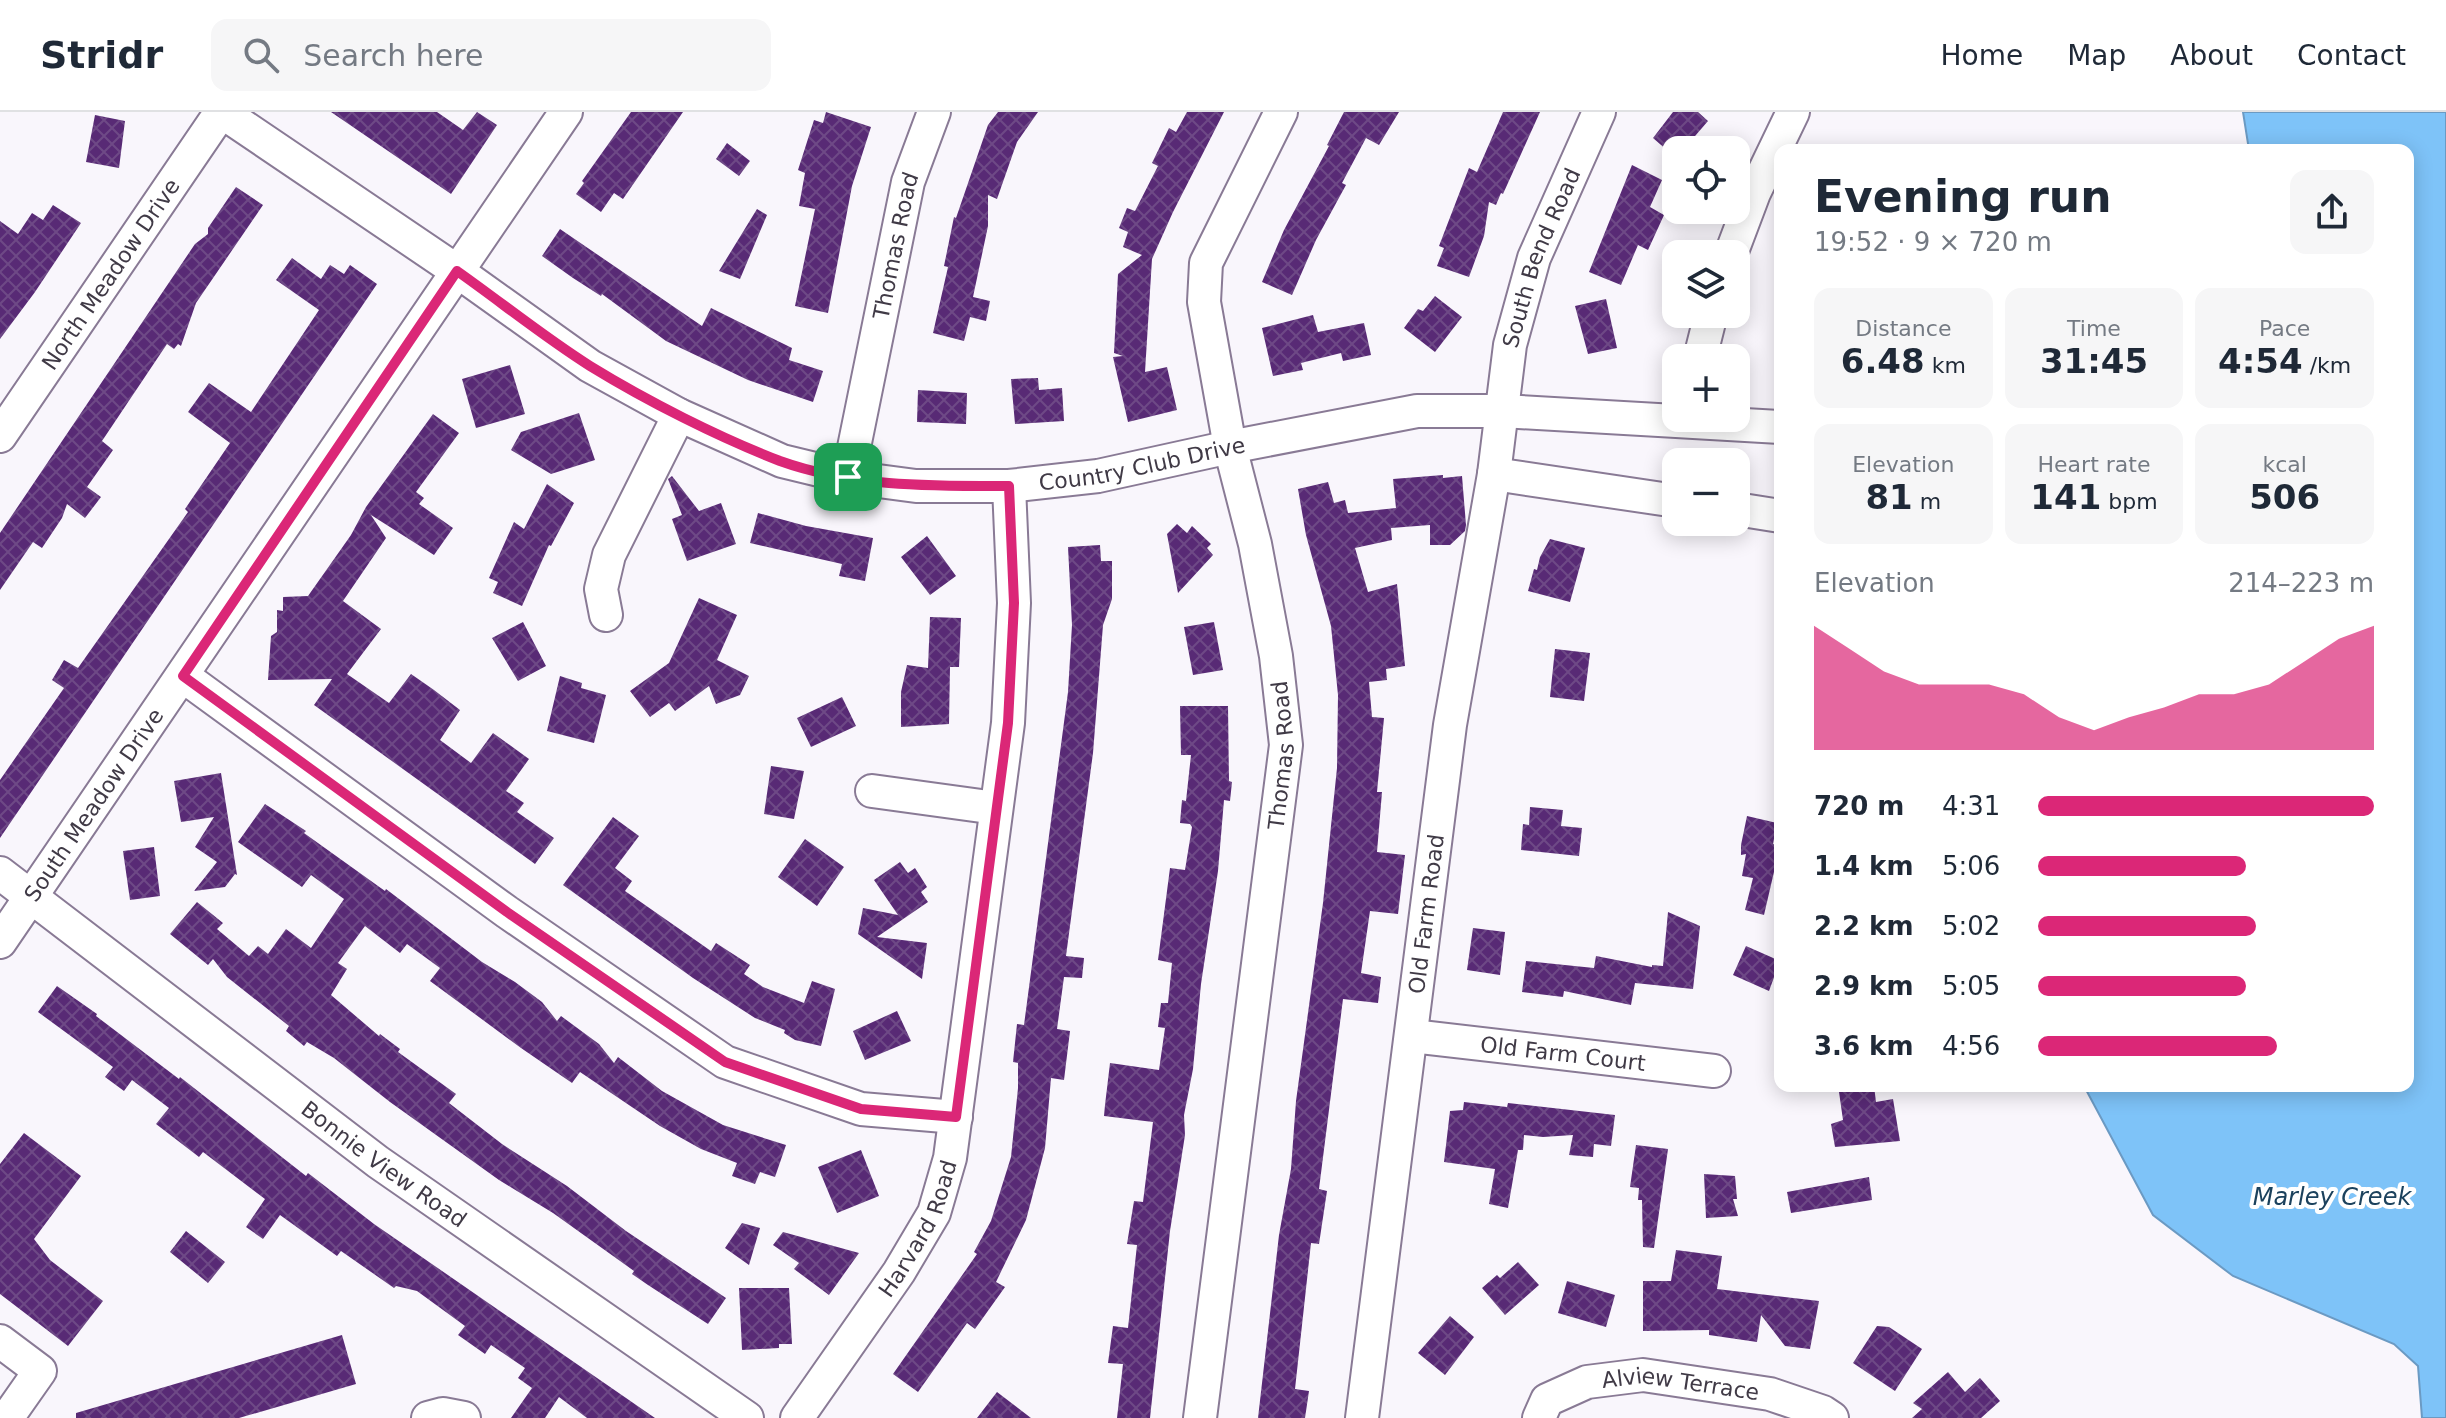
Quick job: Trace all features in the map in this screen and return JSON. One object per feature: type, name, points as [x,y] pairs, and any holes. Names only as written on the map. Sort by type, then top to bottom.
[{"type":"street","name":"Country Club Drive","points":[[222,112],[457,271],[590,366],[679,415],[782,461],[848,477],[916,486],[1009,486],[1098,476],[1417,411],[1662,417]]},
{"type":"street","name":"North Meadow Drive","points":[[0,436],[222,112]]},
{"type":"street","name":"South Meadow Drive","points":[[0,942],[566,112]]},
{"type":"street","name":"Thomas Road","points":[[848,477],[908,182],[934,112]]},
{"type":"street","name":"Thomas Road","points":[[1200,1418],[1286,745],[1276,656],[1255,544],[1230,447],[1204,302],[1206,263],[1281,112]]},
{"type":"street","name":"South Bend Road","points":[[1502,411],[1510,345],[1534,258],[1599,112]]},
{"type":"street","points":[[1778,144],[1793,112]]},
{"type":"street","points":[[1736,240],[1774,151]]},
{"type":"street","name":"Old Farm Road","points":[[1362,1418],[1450,725],[1494,474],[1502,411]]},
{"type":"street","points":[[606,615],[601,589],[609,555],[679,415]]},
{"type":"street","name":"Country Club Drive","points":[[1750,424],[1774,426]]},
{"type":"street","points":[[1494,474],[1662,499]]},
{"type":"street","name":"Harvard Road","points":[[797,1418],[899,1272],[934,1213],[950,1158],[1008,723],[1014,603],[1009,486]]},
{"type":"street","points":[[1750,511],[1774,515]]},
{"type":"street","points":[[183,676],[507,912],[725,1062],[861,1109],[956,1117]]},
{"type":"street","points":[[872,791],[996,808]]},
{"type":"street","points":[[0,873],[31,898]]},
{"type":"street","name":"Bonnie View Road","points":[[31,898],[378,1162],[747,1418]]},
{"type":"street","name":"Old Farm Court","points":[[1412,1036],[1714,1071]]},
{"type":"street","points":[[0,1341],[40,1371],[7,1418]]},
{"type":"street","name":"Alview Terrace","points":[[1539,1418],[1547,1400],[1587,1382],[1643,1375],[1770,1394],[1832,1418]]},
{"type":"street","points":[[428,1418],[443,1414],[464,1418]]},
{"type":"water","name":"Marley Creek","points":[[2243,112],[2446,112],[2446,1418],[2422,1418],[2418,1366],[2394,1344],[2233,1276],[2153,1215],[2087,1092],[2414,1092],[2414,144],[2248,144]]},
{"type":"building","points":[[331,112],[437,112],[463,130],[477,112],[497,125],[451,194]]},
{"type":"building","points":[[631,112],[683,112],[623,199],[614,193],[601,212],[576,194]]},
{"type":"building","points":[[826,112],[871,127],[852,186],[828,313],[795,306],[815,209],[799,206],[805,173],[798,170],[814,120],[823,123]]},
{"type":"building","points":[[998,112],[1038,112],[1017,142],[997,199],[988,195],[988,226],[973,297],[990,301],[986,321],[970,317],[964,341],[933,333],[948,267],[944,266],[954,217],[988,125]]},
{"type":"building","points":[[1187,112],[1224,112],[1152,259],[1145,372],[1167,367],[1177,410],[1128,422],[1113,357],[1123,356],[1114,353],[1118,274],[1142,255],[1123,247],[1128,232],[1119,228],[1127,208],[1135,211],[1158,166],[1152,163],[1169,128],[1176,132]]},
{"type":"building","points":[[1344,112],[1399,112],[1379,145],[1366,138],[1342,183],[1346,185],[1316,240],[1292,295],[1262,282],[1284,230]]},
{"type":"building","points":[[1503,112],[1540,112],[1503,194],[1496,205],[1489,202],[1484,236],[1469,277],[1437,266],[1444,248],[1439,246],[1469,168],[1477,172]]},
{"type":"building","points":[[1673,112],[1698,112],[1708,121],[1695,136],[1662,136],[1662,146],[1653,138]]},
{"type":"building","points":[[95,115],[125,121],[119,168],[86,162]]},
{"type":"building","points":[[727,143],[750,161],[739,176],[716,159]]},
{"type":"building","points":[[1632,165],[1662,180],[1650,207],[1662,214],[1662,219],[1648,250],[1638,245],[1621,285],[1589,272]]},
{"type":"building","points":[[236,187],[263,205],[196,303],[181,346],[178,344],[174,349],[167,344],[102,441],[113,450],[87,487],[101,497],[85,518],[67,504],[62,518],[42,548],[33,542],[0,590],[0,533],[195,244],[208,234],[208,228]]},
{"type":"building","points":[[53,205],[81,223],[0,339],[0,221],[18,234],[32,213],[43,220]]},
{"type":"building","points":[[757,209],[767,215],[740,279],[719,271]]},
{"type":"building","points":[[560,229],[702,326],[711,308],[792,348],[789,360],[823,371],[813,402],[748,380],[666,341],[602,294],[573,278],[542,256]]},
{"type":"building","points":[[292,258],[321,279],[330,265],[344,274],[350,265],[377,284],[0,838],[0,780],[64,688],[52,680],[64,660],[78,668],[188,512],[185,509],[230,443],[188,412],[209,383],[251,412],[319,310],[276,280]]},
{"type":"building","points":[[1435,296],[1462,317],[1435,352],[1404,328],[1418,309],[1423,311]]},
{"type":"building","points":[[1606,299],[1617,348],[1588,354],[1575,306]]},
{"type":"building","points":[[1313,315],[1318,332],[1364,323],[1371,355],[1343,361],[1341,353],[1301,363],[1303,370],[1273,376],[1262,328]]},
{"type":"building","points":[[510,365],[525,414],[476,428],[462,379]]},
{"type":"building","points":[[1038,378],[1039,390],[1062,388],[1064,421],[1015,424],[1011,379]]},
{"type":"building","points":[[918,390],[967,393],[966,424],[917,422]]},
{"type":"building","points":[[579,413],[595,460],[551,474],[511,450],[521,432]]},
{"type":"building","points":[[433,414],[459,433],[416,492],[424,498],[419,504],[453,528],[434,555],[371,515],[386,538],[343,601],[381,629],[347,674],[389,703],[411,674],[434,690],[460,710],[440,740],[471,763],[493,733],[529,759],[506,791],[524,803],[517,812],[554,838],[535,864],[314,705],[332,679],[268,680],[271,636],[277,632],[277,610],[283,611],[283,597],[308,596],[351,535],[366,507]]},
{"type":"building","points":[[1443,475],[1443,478],[1462,476],[1465,531],[1450,545],[1430,545],[1430,525],[1391,528],[1392,540],[1355,548],[1368,592],[1397,584],[1405,666],[1386,669],[1387,680],[1369,682],[1372,717],[1384,718],[1377,792],[1382,792],[1377,852],[1405,855],[1398,914],[1370,911],[1361,973],[1381,977],[1378,1003],[1343,999],[1319,1189],[1327,1191],[1319,1244],[1311,1243],[1295,1389],[1309,1391],[1305,1418],[1258,1418],[1279,1235],[1291,1169],[1296,1101],[1323,903],[1337,768],[1338,695],[1331,626],[1306,535],[1298,489],[1328,482],[1334,503],[1345,500],[1348,513],[1396,508],[1393,479]]},
{"type":"building","points":[[672,476],[699,511],[721,503],[736,544],[687,561],[672,519],[682,515],[668,479]]},
{"type":"building","points":[[547,484],[574,503],[549,545],[522,606],[493,593],[498,582],[489,578],[514,522],[524,529]]},
{"type":"building","points":[[758,513],[806,526],[873,538],[865,581],[839,576],[842,564],[750,543]]},
{"type":"building","points":[[1177,524],[1187,533],[1192,526],[1211,544],[1207,548],[1213,555],[1178,593],[1167,534]]},
{"type":"building","points":[[927,536],[956,576],[930,595],[901,557]]},
{"type":"building","points":[[1550,539],[1585,548],[1570,602],[1528,591],[1534,569],[1537,570]]},
{"type":"building","points":[[1100,545],[1101,561],[1112,561],[1112,599],[1103,625],[1093,753],[1066,956],[1084,958],[1082,978],[1064,977],[1057,1029],[1070,1031],[1064,1080],[1051,1078],[1045,1148],[1026,1220],[996,1282],[1005,1287],[975,1329],[967,1323],[918,1392],[893,1374],[977,1254],[974,1252],[991,1221],[1011,1157],[1018,1088],[1018,1063],[1013,1062],[1017,1024],[1024,1025],[1068,692],[1072,625],[1068,547]]},
{"type":"building","points":[[699,598],[737,615],[717,660],[749,676],[740,695],[716,704],[709,686],[675,711],[669,703],[650,717],[630,691],[669,663]]},
{"type":"building","points":[[930,617],[961,618],[959,667],[950,667],[949,724],[901,727],[901,692],[907,665],[928,668]]},
{"type":"building","points":[[523,622],[546,666],[518,681],[492,638]]},
{"type":"building","points":[[1214,622],[1223,670],[1193,675],[1184,627]]},
{"type":"building","points":[[1555,649],[1590,653],[1584,701],[1550,697]]},
{"type":"building","points":[[560,676],[582,683],[581,688],[606,695],[594,743],[547,731]]},
{"type":"building","points":[[842,697],[856,726],[811,747],[797,718]]},
{"type":"building","points":[[1180,706],[1228,706],[1229,781],[1232,782],[1230,801],[1224,800],[1218,871],[1201,984],[1193,1069],[1184,1115],[1185,1135],[1170,1231],[1150,1418],[1117,1418],[1123,1364],[1108,1363],[1113,1326],[1128,1328],[1137,1245],[1127,1244],[1134,1201],[1143,1202],[1153,1122],[1104,1116],[1110,1063],[1159,1070],[1165,1028],[1158,1027],[1161,1003],[1168,1003],[1172,963],[1158,960],[1170,868],[1185,870],[1192,827],[1180,823],[1182,800],[1186,801],[1191,755],[1181,755]]},
{"type":"building","points":[[771,766],[804,771],[794,819],[764,814]]},
{"type":"building","points":[[221,773],[237,875],[225,887],[194,891],[217,862],[195,847],[214,817],[181,822],[174,781]]},
{"type":"building","points":[[265,804],[542,1002],[557,1021],[561,1016],[599,1044],[614,1063],[618,1057],[662,1091],[723,1125],[786,1145],[775,1177],[760,1172],[755,1184],[732,1176],[737,1163],[701,1149],[660,1126],[580,1072],[572,1083],[521,1048],[430,981],[440,968],[407,944],[400,953],[365,926],[338,963],[347,969],[331,995],[379,1036],[400,1049],[398,1052],[456,1094],[449,1103],[502,1144],[726,1298],[708,1324],[632,1274],[634,1271],[553,1213],[499,1180],[334,1058],[307,1042],[304,1046],[286,1031],[289,1026],[227,977],[213,959],[208,965],[170,934],[197,902],[223,923],[217,929],[249,956],[258,946],[268,954],[286,929],[311,948],[344,899],[311,875],[302,887],[238,842]]},
{"type":"building","points":[[1530,807],[1563,810],[1561,826],[1582,828],[1579,856],[1521,850],[1523,824],[1529,825]]},
{"type":"building","points":[[1747,816],[1774,822],[1774,872],[1764,915],[1745,910],[1753,878],[1742,876],[1746,854],[1741,855]]},
{"type":"building","points":[[613,817],[639,836],[615,868],[632,881],[625,891],[711,951],[716,943],[750,965],[744,974],[763,987],[804,1003],[812,981],[835,989],[821,1046],[795,1040],[784,1033],[785,1030],[755,1018],[693,978],[563,885]]},
{"type":"building","points":[[805,839],[844,867],[817,906],[778,877]]},
{"type":"building","points":[[154,847],[160,896],[130,900],[123,851]]},
{"type":"building","points":[[900,862],[908,873],[915,868],[927,887],[921,892],[928,902],[877,937],[927,943],[922,979],[858,934],[863,908],[898,915],[874,880]]},
{"type":"building","points":[[1668,912],[1700,926],[1693,989],[1635,983],[1631,1005],[1564,991],[1563,997],[1522,992],[1526,961],[1594,968],[1596,956],[1652,967],[1663,966]]},
{"type":"building","points":[[1473,928],[1505,932],[1500,975],[1467,970]]},
{"type":"building","points":[[1746,946],[1774,958],[1774,977],[1769,991],[1733,975]]},
{"type":"building","points":[[57,986],[306,1176],[308,1173],[374,1224],[655,1418],[587,1418],[559,1397],[545,1418],[511,1418],[532,1388],[518,1378],[525,1368],[491,1345],[485,1354],[458,1335],[465,1326],[417,1291],[394,1288],[341,1251],[337,1256],[280,1215],[263,1239],[246,1227],[265,1199],[203,1152],[199,1157],[156,1124],[169,1108],[132,1080],[124,1091],[105,1077],[113,1067],[38,1012]]},
{"type":"building","points":[[897,1011],[911,1041],[865,1060],[853,1031]]},
{"type":"building","points":[[1839,1092],[1875,1092],[1876,1102],[1893,1099],[1900,1141],[1835,1147],[1831,1124],[1843,1120]]},
{"type":"building","points":[[1464,1102],[1507,1107],[1508,1103],[1615,1115],[1611,1146],[1594,1144],[1593,1157],[1569,1155],[1573,1135],[1524,1135],[1523,1150],[1518,1150],[1508,1208],[1489,1204],[1495,1169],[1444,1162],[1450,1111],[1463,1110]]},
{"type":"building","points":[[24,1133],[81,1176],[34,1239],[50,1260],[103,1301],[68,1346],[0,1294],[0,1164]]},
{"type":"building","points":[[1636,1145],[1668,1149],[1654,1248],[1643,1247],[1642,1200],[1638,1200],[1639,1188],[1630,1187]]},
{"type":"building","points":[[861,1150],[879,1196],[837,1213],[818,1167]]},
{"type":"building","points":[[1704,1174],[1735,1176],[1737,1199],[1733,1199],[1738,1216],[1706,1218]]},
{"type":"building","points":[[1869,1177],[1872,1200],[1791,1213],[1787,1192]]},
{"type":"building","points":[[742,1223],[760,1228],[749,1265],[725,1248]]},
{"type":"building","points":[[186,1231],[225,1262],[208,1283],[170,1252]]},
{"type":"building","points":[[783,1232],[859,1253],[829,1295],[794,1269],[799,1263],[773,1245]]},
{"type":"building","points":[[1676,1250],[1722,1256],[1717,1289],[1819,1301],[1810,1349],[1785,1346],[1761,1315],[1757,1342],[1709,1335],[1709,1330],[1643,1331],[1643,1281],[1671,1281]]},
{"type":"building","points":[[1518,1262],[1539,1285],[1505,1315],[1482,1288],[1497,1275],[1500,1278]]},
{"type":"building","points":[[1567,1281],[1615,1295],[1606,1327],[1558,1313]]},
{"type":"building","points":[[739,1288],[789,1288],[792,1344],[779,1344],[779,1348],[742,1350]]},
{"type":"building","points":[[1450,1316],[1474,1337],[1445,1375],[1418,1353]]},
{"type":"building","points":[[1877,1326],[1889,1327],[1922,1349],[1895,1391],[1853,1363]]},
{"type":"building","points":[[342,1335],[356,1384],[239,1418],[76,1418],[76,1413]]},
{"type":"building","points":[[1948,1372],[1965,1392],[1980,1378],[2000,1401],[1981,1418],[1912,1418],[1922,1409],[1913,1403]]},
{"type":"building","points":[[997,1392],[1031,1418],[977,1418]]},
{"type":"route","points":[[457,271],[590,366],[679,415],[782,461],[848,477],[916,486],[1009,486],[1014,603],[1008,723],[956,1117],[861,1109],[725,1062],[507,912],[183,676],[457,271]]}]
